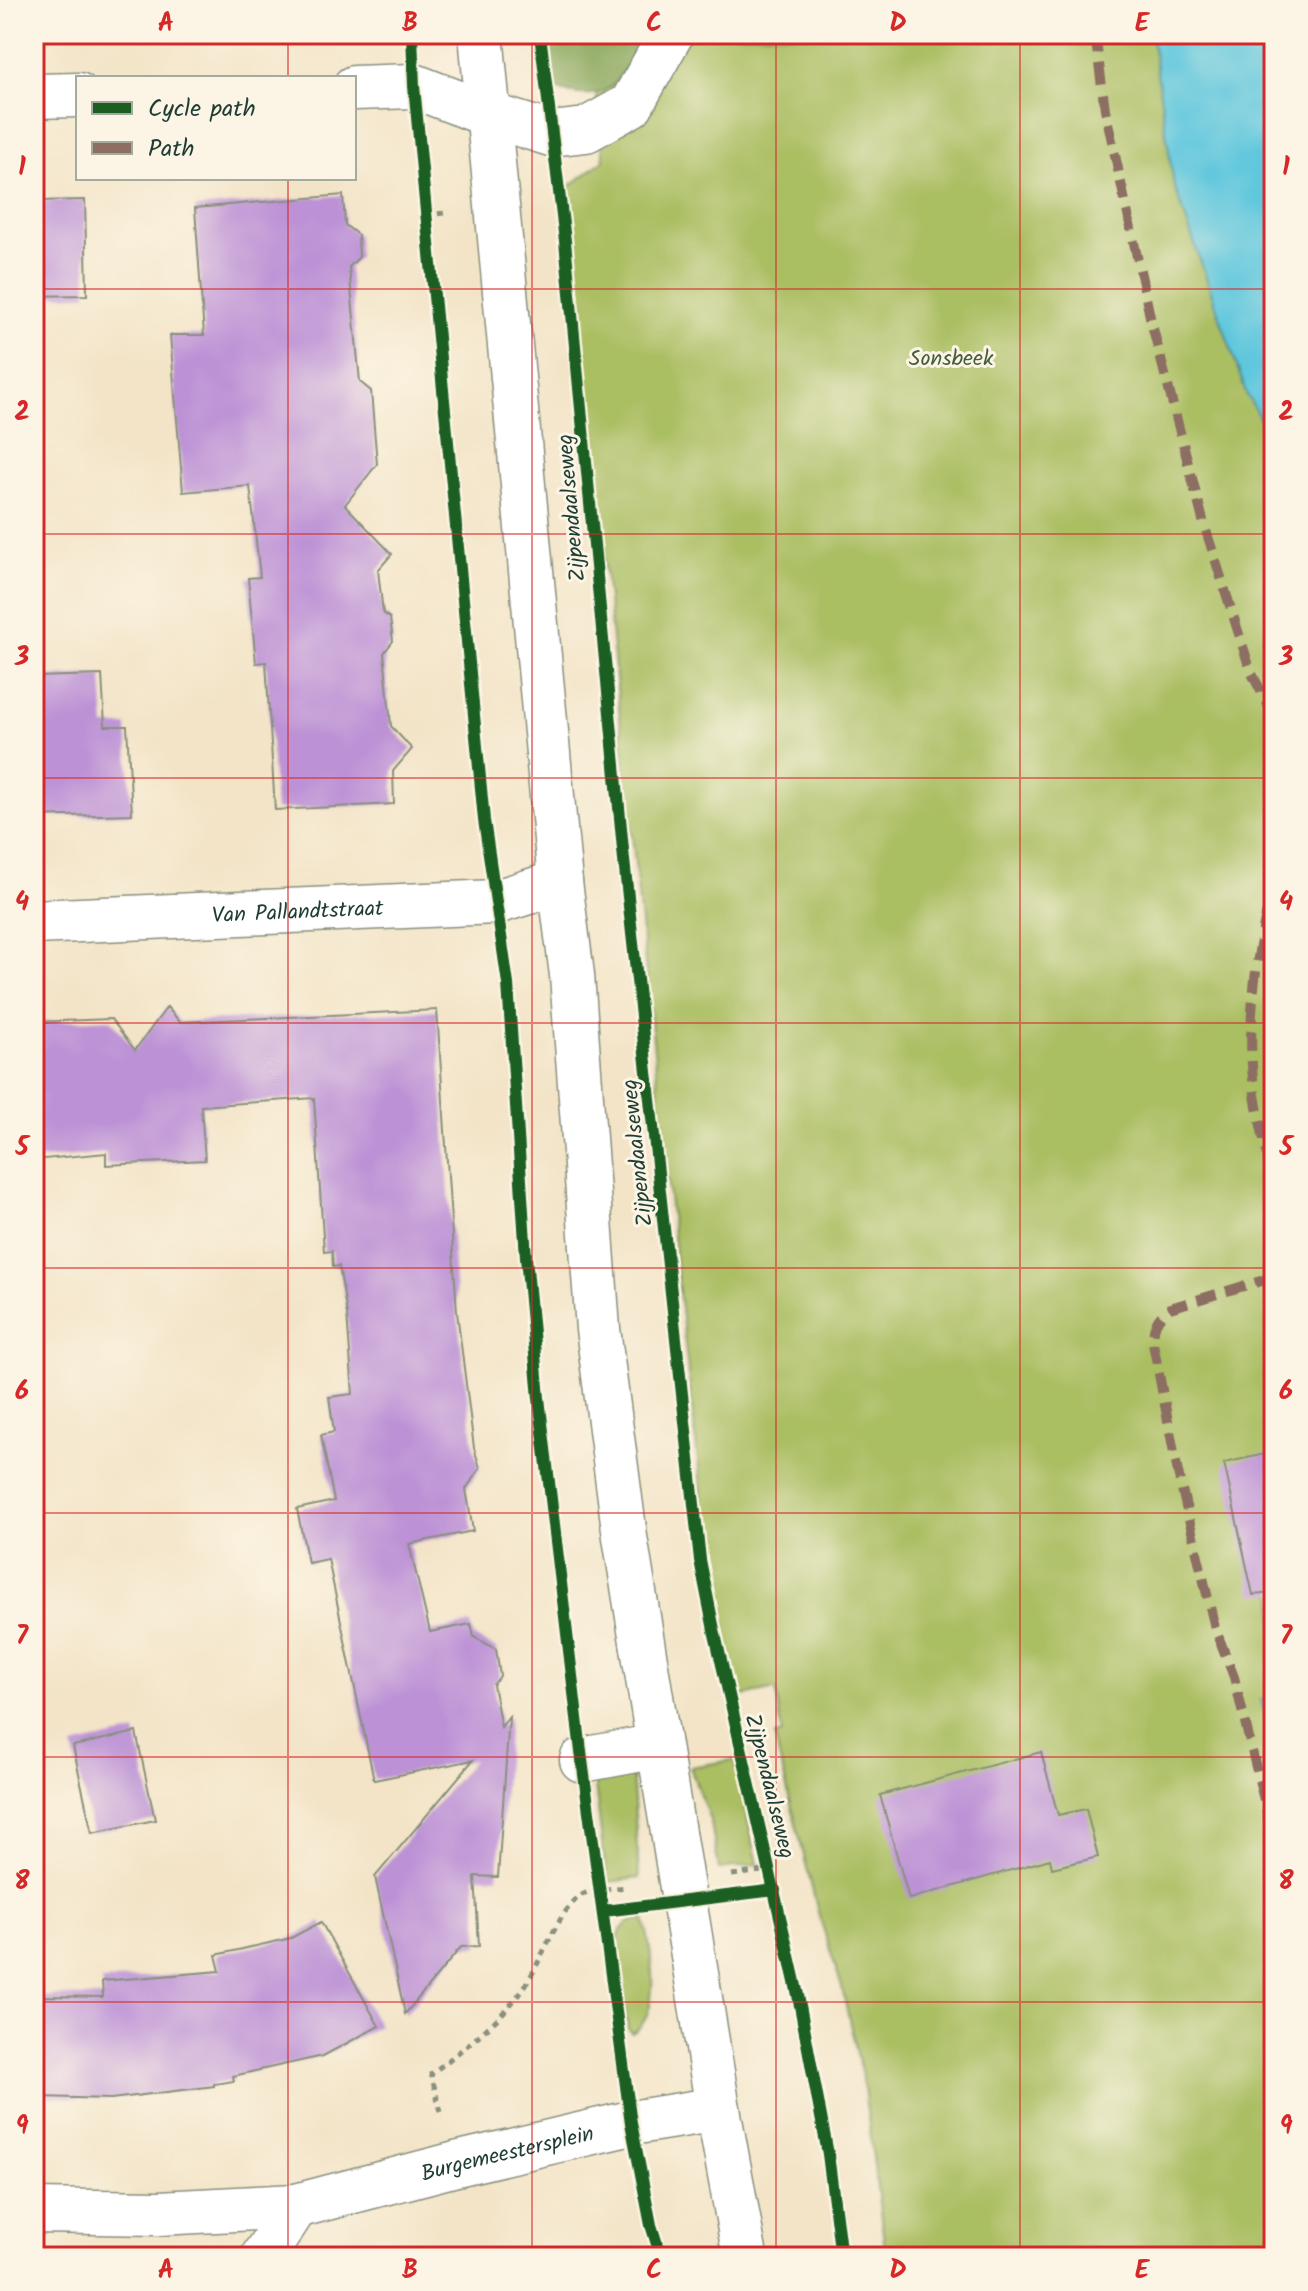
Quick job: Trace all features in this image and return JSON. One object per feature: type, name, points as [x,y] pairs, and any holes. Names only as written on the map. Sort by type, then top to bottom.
[{"type":"main road","name":"Zijpendaalseweg","points":[[481,34],[560,882],[572,975],[598,1329],[625,1537],[658,1746],[745,2257]]},
{"type":"main road","points":[[356,88],[414,86],[551,134],[586,130],[631,105],[671,34]]},
{"type":"main road","points":[[34,96],[76,95]]},
{"type":"main road","name":"Van Pallandtstraat","points":[[34,922],[496,902],[560,882]]},
{"type":"main road","points":[[582,1760],[658,1746]]},
{"type":"main road","name":"Burgemeestersplein","points":[[34,2211],[159,2213],[296,2206],[631,2123],[718,2109]]},
{"type":"main road","points":[[263,2257],[296,2206]]},
{"type":"path","points":[[425,200],[428,229]]},
{"type":"path","points":[[456,2164],[431,2074],[498,2017],[523,1989],[563,1914],[581,1895],[602,1896],[599,1876]]},
{"type":"green space","points":[[549,34],[643,34],[620,77],[612,86],[590,94],[555,89]]},
{"type":"green space","name":"Sonsbeek","points":[[589,34],[1274,34],[1274,2257],[886,2257],[863,2080],[841,1984],[818,1912],[779,1756],[775,1736],[782,1734],[776,1689],[738,1697],[709,1558],[566,189],[604,160]]},
{"type":"green space","points":[[734,1760],[758,1864],[719,1869],[711,1823],[690,1767]]},
{"type":"green space","points":[[632,1771],[639,1878],[607,1882],[594,1777]]},
{"type":"green space","points":[[644,1919],[651,1963],[651,1997],[642,2024],[632,2033],[628,2029],[616,1948],[621,1931],[627,1924]]},
{"type":"green space","points":[[194,2245],[207,2248],[215,2256],[79,2257]]},
{"type":"water","points":[[1151,34],[1274,34],[1274,445],[1247,395],[1174,185]]},
{"type":"water","points":[[1274,985],[1274,1098],[1270,1032]]},
{"type":"water","points":[[1271,1697],[1274,1710],[1274,1750],[1261,1700]]},
{"type":"building","points":[[343,195],[345,225],[358,235],[359,257],[349,267],[360,382],[371,391],[377,464],[345,505],[392,554],[378,570],[383,613],[390,618],[393,641],[384,653],[391,726],[412,749],[393,771],[394,804],[275,810],[266,662],[256,663],[248,578],[260,577],[250,486],[183,492],[170,335],[204,335],[195,208]]},
{"type":"building","points":[[85,200],[87,295],[34,296],[34,201]]},
{"type":"building","points":[[102,675],[105,726],[127,726],[132,814],[34,817],[34,677]]},
{"type":"building","points":[[167,1007],[180,1022],[437,1010],[457,1312],[474,1448],[480,1468],[466,1489],[473,1531],[409,1544],[430,1632],[471,1624],[474,1637],[496,1649],[500,1676],[493,1685],[501,1727],[509,1717],[498,1877],[475,1876],[479,1946],[461,1947],[405,2014],[375,1877],[473,1760],[374,1780],[328,1559],[308,1563],[297,1509],[334,1501],[321,1435],[334,1432],[329,1397],[353,1394],[347,1314],[339,1266],[333,1267],[332,1251],[324,1252],[314,1098],[201,1106],[205,1160],[106,1165],[106,1153],[34,1160],[34,1022],[111,1019],[135,1050]]},
{"type":"building","points":[[1274,1452],[1274,1593],[1253,1595],[1224,1463]]},
{"type":"building","points":[[136,1732],[155,1820],[92,1833],[73,1746]]},
{"type":"building","points":[[1041,1752],[1058,1815],[1086,1809],[1098,1857],[1052,1868],[1050,1859],[909,1899],[880,1795]]},
{"type":"building","points":[[321,1922],[379,2026],[323,2056],[233,2076],[234,2081],[214,2086],[111,2099],[40,2097],[41,1996],[103,1997],[102,1981],[220,1971],[216,1955],[291,1938]]},
{"type":"marked path","points":[[1095,34],[1105,109],[1151,321],[1204,524],[1251,672],[1274,716]]},
{"type":"marked path","points":[[1274,883],[1257,961],[1251,1042],[1255,1095],[1274,1185]]},
{"type":"marked path","points":[[1274,1277],[1170,1308],[1156,1323],[1153,1343],[1178,1473],[1215,1628],[1234,1677],[1274,1841]]},
{"type":"cycle path","points":[[412,34],[414,86],[484,820],[508,984],[526,1257],[539,1398],[582,1760],[631,2123],[651,2225],[661,2257]]},
{"type":"cycle path","points":[[540,34],[565,241],[624,860],[700,1560],[798,1995],[828,2154],[841,2257]]},
{"type":"cycle path","points":[[604,1911],[775,1890]]}]
